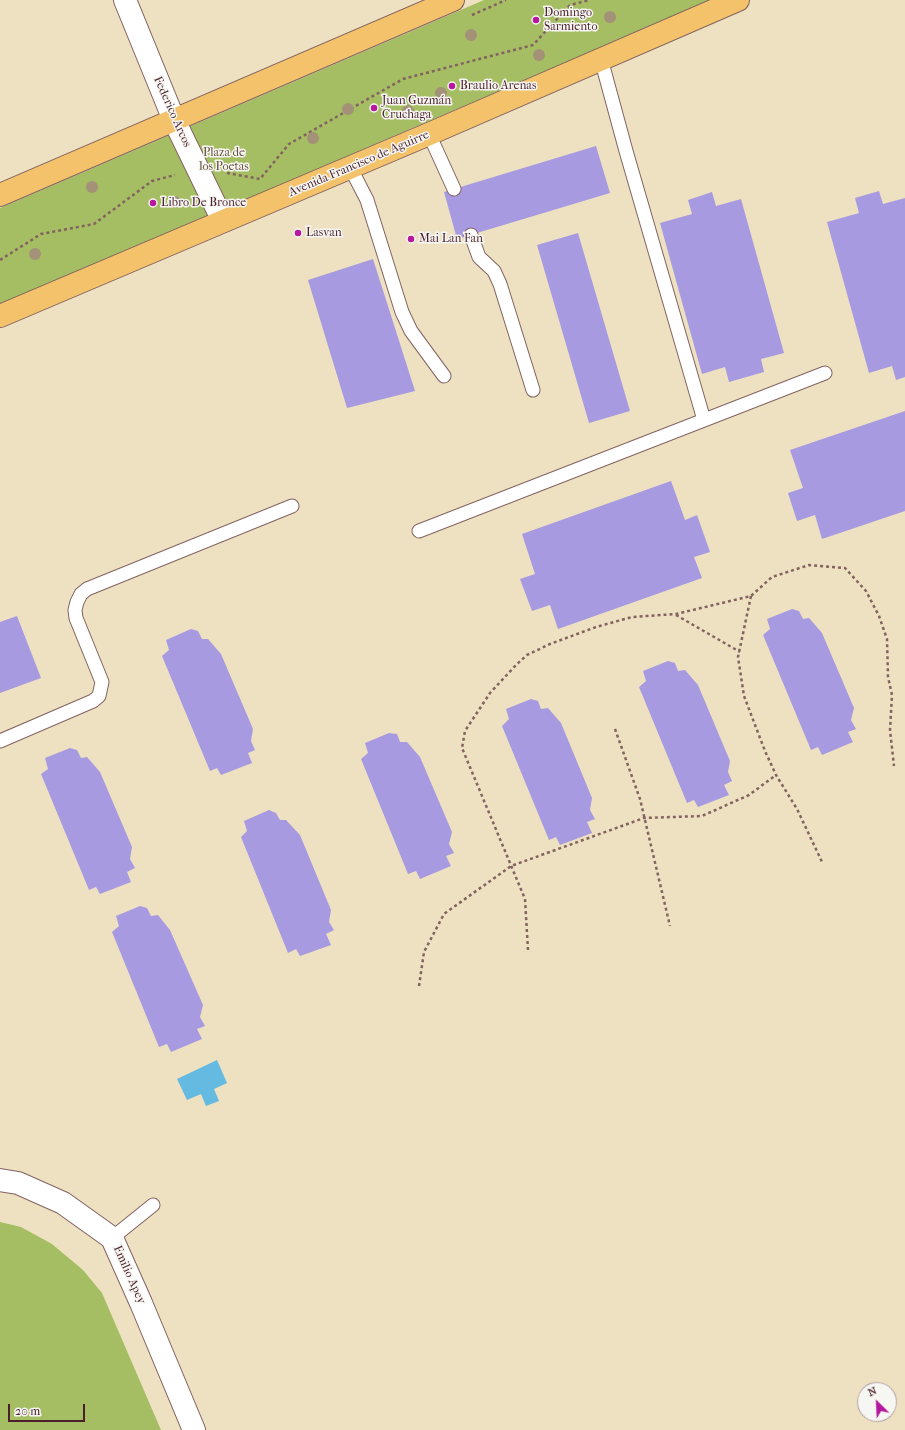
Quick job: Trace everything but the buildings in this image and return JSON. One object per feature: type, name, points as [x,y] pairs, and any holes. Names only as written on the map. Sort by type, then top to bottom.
[{"type":"main road","points":[[0,195],[453,0]]},
{"type":"main road","name":"Avenida Francisco de Aguirre","points":[[0,316],[429,134],[731,1]]},
{"type":"street","name":"Federico Arcos","points":[[125,0],[174,120],[223,221]]},
{"type":"street","name":"Emilio Apey","points":[[0,1180],[18,1183],[63,1203],[112,1238],[194,1430]]},
{"type":"lane","points":[[601,59],[626,151],[704,420]]},
{"type":"lane","points":[[429,134],[454,189]]},
{"type":"lane","points":[[350,167],[367,200],[402,312],[410,331],[444,376]]},
{"type":"lane","points":[[471,235],[479,256],[494,271],[500,284],[533,390]]},
{"type":"lane","points":[[420,531],[825,374]]},
{"type":"lane","points":[[0,741],[93,701],[98,696],[102,682],[76,618],[75,610],[81,594],[87,588],[292,506]]},
{"type":"lane","points":[[112,1238],[154,1205]]},
{"type":"path","points":[[0,260],[41,234],[94,224],[152,181],[198,169],[260,179],[289,144],[403,79],[533,45],[570,5],[590,0]]},
{"type":"path","points":[[528,950],[525,899],[462,748],[465,731],[490,693],[527,655],[550,644],[596,627],[632,617],[676,614],[751,596],[772,577],[809,565],[845,568],[866,591],[879,616],[887,639],[889,654],[888,677],[892,695],[890,730],[894,766]]},
{"type":"path","points":[[751,596],[738,657],[744,696],[776,775],[797,809],[824,864]]},
{"type":"path","points":[[676,614],[740,652]]},
{"type":"path","points":[[615,729],[640,799],[670,926]]},
{"type":"path","points":[[419,986],[424,952],[444,914],[511,866],[644,818],[702,816],[749,795],[776,775]]},
{"type":"green space","name":"Plaza de los Poetas","points":[[484,0],[711,0],[0,305],[0,208]]},
{"type":"green space","points":[[0,1222],[21,1227],[52,1244],[83,1270],[102,1293],[161,1430],[0,1430]]},
{"type":"water","points":[[217,1060],[227,1083],[214,1089],[219,1101],[206,1106],[201,1094],[187,1100],[177,1079]]},
{"type":"place","name":"Domingo Sarmiento","points":[[536,20]]},
{"type":"place","name":"Braulio Arenas","points":[[452,86]]},
{"type":"place","name":"Juan Guzmán Cruchaga","points":[[374,108]]},
{"type":"place","name":"Libro De Bronce","points":[[153,203]]},
{"type":"place","name":"Lasvan","points":[[298,233]]},
{"type":"place","name":"Mai Lan Fan","points":[[411,239]]}]
